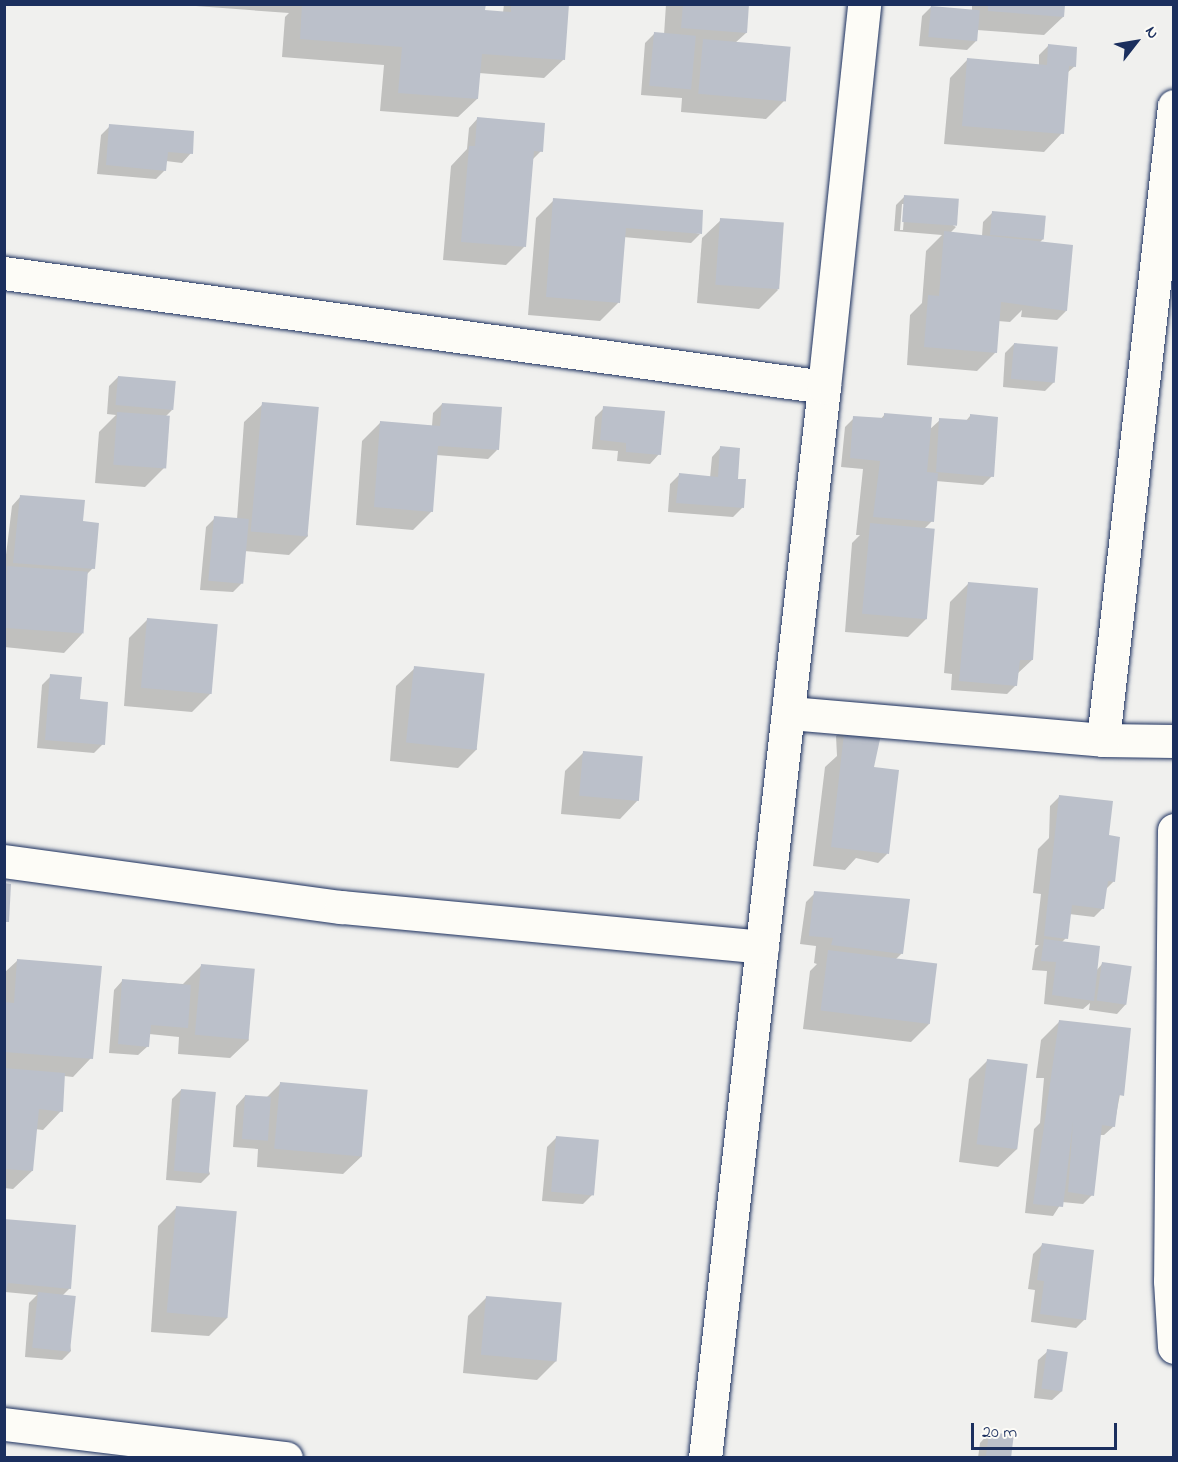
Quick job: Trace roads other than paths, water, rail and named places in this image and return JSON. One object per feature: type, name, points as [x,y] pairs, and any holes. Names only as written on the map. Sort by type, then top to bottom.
[{"type":"street","points":[[705,1458],[790,713],[864,4]]},
{"type":"street","points":[[1103,740],[1173,106]]},
{"type":"street","points":[[4,273],[824,387]]},
{"type":"street","points":[[790,713],[1103,740],[1173,741]]},
{"type":"street","points":[[1173,830],[1170,1281],[1173,1347]]},
{"type":"street","points":[[4,861],[341,907],[762,947]]},
{"type":"street","points":[[4,1424],[286,1458]]}]
